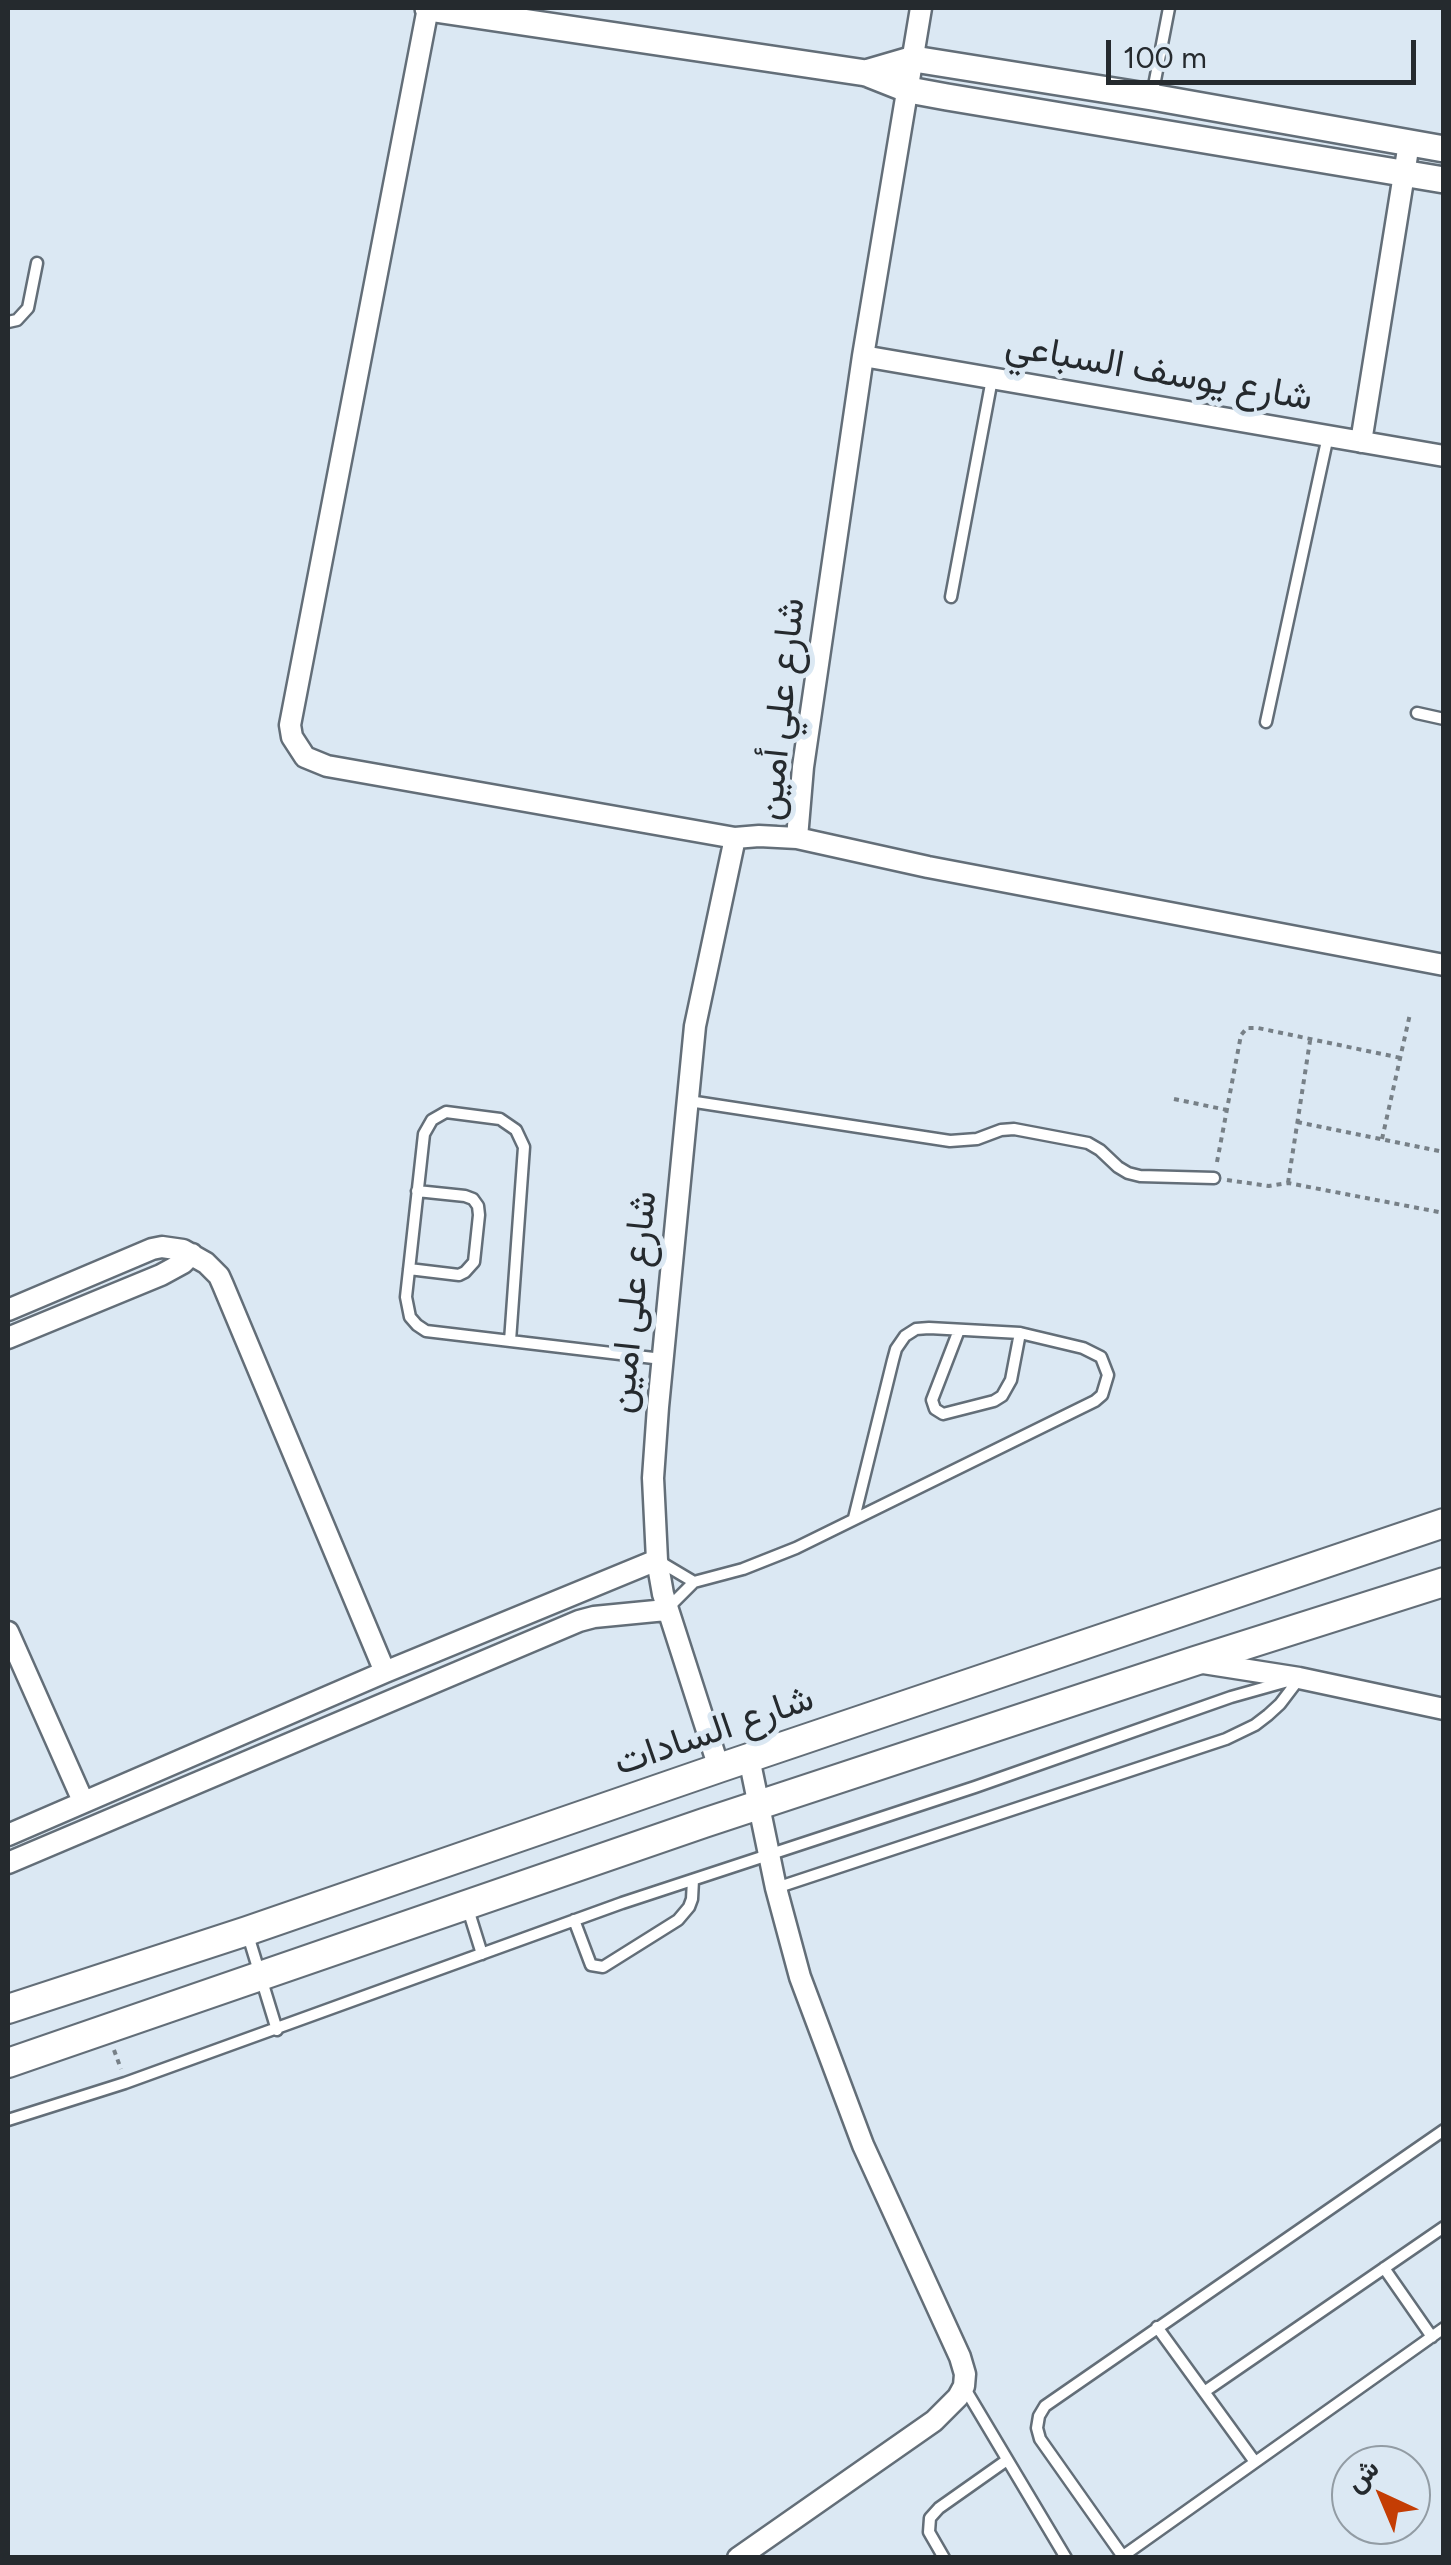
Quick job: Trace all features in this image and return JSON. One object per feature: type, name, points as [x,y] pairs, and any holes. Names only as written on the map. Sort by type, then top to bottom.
[{"type":"main road","name":"شارع السادات","points":[[8,2009],[247,1932],[1444,1523]]},
{"type":"main road","points":[[8,2063],[759,1805],[1444,1582]]},
{"type":"main road","points":[[668,1786],[682,1831]]},
{"type":"street","points":[[797,838],[735,838],[327,766],[305,756],[292,737],[290,724],[428,8],[866,73],[909,90],[1444,180]]},
{"type":"street","name":"شارع علي أمين","points":[[921,8],[802,767],[797,838],[947,871],[1444,965]]},
{"type":"street","points":[[866,73],[914,59],[1152,96],[1444,149]]},
{"type":"street","points":[[1361,442],[1409,143]]},
{"type":"street","name":"شارع يوسف السباعي","points":[[864,356],[1444,456]]},
{"type":"street","name":"شارع على امين","points":[[720,1768],[666,1610],[657,1560],[653,1478],[702,990],[735,838]]},
{"type":"street","points":[[8,1310],[152,1249],[173,1248],[206,1263],[223,1285],[385,1672]]},
{"type":"street","points":[[8,1338],[160,1276],[192,1254]]},
{"type":"street","points":[[8,1835],[657,1560]]},
{"type":"street","points":[[8,1863],[579,1621],[666,1610]]},
{"type":"street","points":[[8,1632],[83,1801]]},
{"type":"street","points":[[1195,1661],[1300,1678],[1444,1710]]},
{"type":"street","points":[[264,1726],[273,1750]]},
{"type":"street","points":[[738,2558],[934,2421],[958,2397],[965,2374],[875,2172],[800,1978],[768,1856],[749,1758]]},
{"type":"lane","points":[[1152,96],[1169,8]]},
{"type":"lane","points":[[8,322],[17,320],[28,308],[37,263]]},
{"type":"lane","points":[[952,597],[992,378]]},
{"type":"lane","points":[[1266,722],[1328,436]]},
{"type":"lane","points":[[1417,713],[1444,719]]},
{"type":"lane","points":[[688,1101],[950,1141],[976,1140],[1014,1129],[1088,1144],[1118,1168],[1140,1176],[1214,1178]]},
{"type":"lane","points":[[510,1341],[524,1147],[516,1130],[500,1119],[446,1112],[426,1126],[424,1134],[407,1308],[417,1326],[426,1332],[664,1359]]},
{"type":"lane","points":[[409,1269],[459,1275],[465,1272],[474,1262],[479,1215],[478,1206],[465,1196],[417,1192]]},
{"type":"lane","points":[[666,1610],[694,1582],[743,1569],[796,1548],[1095,1402],[1107,1386],[1108,1376],[1101,1357],[1084,1348],[1020,1333],[929,1328],[916,1329],[905,1336],[896,1349],[854,1518]]},
{"type":"lane","points":[[959,1330],[932,1400],[935,1409],[943,1414],[1002,1396],[1012,1380],[1020,1333]]},
{"type":"lane","points":[[657,1560],[694,1582]]},
{"type":"lane","points":[[8,2120],[277,2030],[574,1920],[998,1780],[1231,1697],[1300,1678]]},
{"type":"lane","points":[[776,1888],[1226,1740],[1268,1715],[1300,1678]]},
{"type":"lane","points":[[574,1920],[591,1965],[603,1967],[684,1914],[692,1898],[693,1880]]},
{"type":"lane","points":[[467,1905],[482,1954]]},
{"type":"lane","points":[[247,1932],[277,2030]]},
{"type":"lane","points":[[1444,2130],[1045,2406],[1037,2428],[1040,2439],[1124,2557],[1444,2328]]},
{"type":"lane","points":[[1204,2392],[1444,2227]]},
{"type":"lane","points":[[1384,2268],[1432,2337]]},
{"type":"lane","points":[[1157,2326],[1255,2462]]},
{"type":"lane","points":[[964,2386],[1066,2558]]},
{"type":"lane","points":[[944,2558],[929,2532],[930,2518],[1007,2460]]},
{"type":"path","points":[[1382,1140],[1410,1014]]},
{"type":"path","points":[[1401,1058],[1247,1028],[1241,1035],[1214,1178],[1269,1186],[1288,1183],[1444,1213]]},
{"type":"path","points":[[1288,1183],[1310,1041]]},
{"type":"path","points":[[1174,1099],[1227,1110]]},
{"type":"path","points":[[1297,1122],[1444,1152]]},
{"type":"path","points":[[107,2029],[125,2083]]}]
